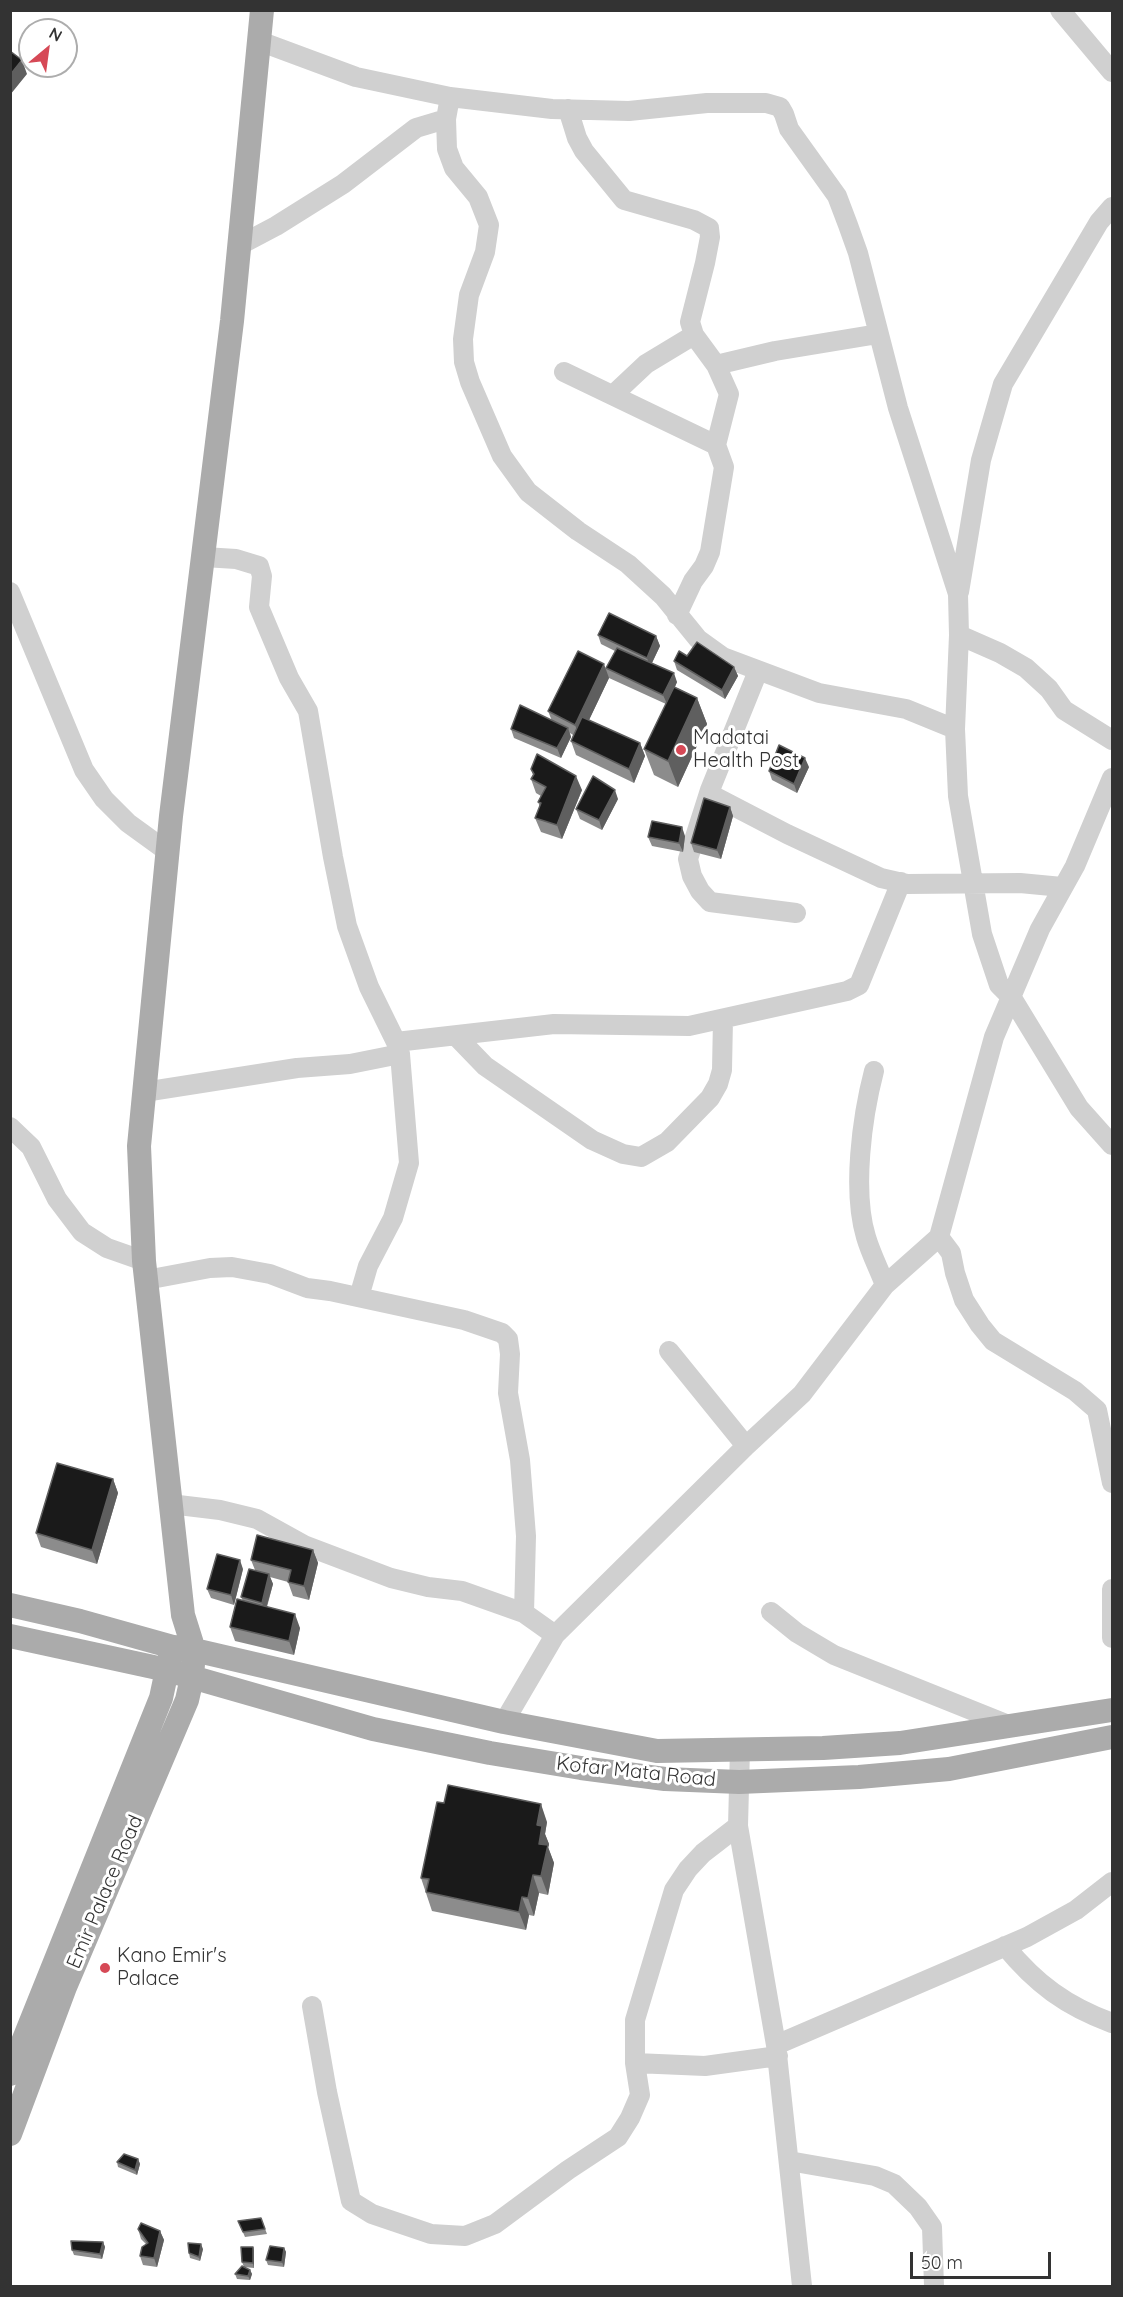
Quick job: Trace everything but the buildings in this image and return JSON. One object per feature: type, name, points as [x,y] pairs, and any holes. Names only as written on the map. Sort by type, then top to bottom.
[{"type":"main road","points":[[184,1648],[183,1615],[145,1271],[139,1146],[168,852],[240,244],[262,10]]},
{"type":"main road","name":"Kofar Mata Road","points":[[10,1605],[504,1722],[657,1751],[823,1748],[900,1743],[1113,1710]]},
{"type":"main road","name":"Kofar Mata Road","points":[[10,1636],[166,1670],[373,1729],[490,1753],[665,1779],[739,1782],[859,1777],[949,1769],[1113,1737]]},
{"type":"main road","name":"Emir Palace Road","points":[[10,2134],[16,2071],[160,1698],[166,1670],[184,1648]]},
{"type":"main road","name":"Emir Palace Road","points":[[16,2071],[65,1987],[187,1700],[192,1678],[184,1648]]},
{"type":"street","points":[[1066,13],[1113,72]]},
{"type":"street","points":[[259,41],[357,77],[450,97],[568,109],[629,111],[707,103],[766,103],[780,107],[789,129],[837,196],[858,253],[898,408],[958,594]]},
{"type":"street","points":[[450,97],[446,119],[447,149],[454,168],[478,197],[489,225],[485,252],[469,295],[463,339],[464,362],[470,382],[502,456],[528,492],[578,531],[628,564],[663,596],[698,639],[723,657],[819,693],[906,710],[955,729]]},
{"type":"street","points":[[568,109],[577,138],[584,151],[624,200],[694,220],[709,228],[710,237],[705,263],[690,322],[694,335],[716,365],[729,394],[716,446],[724,467],[710,552],[677,615]]},
{"type":"street","points":[[240,244],[276,226],[343,184],[416,128],[446,119]]},
{"type":"street","points":[[1113,207],[1099,222],[1003,384],[981,460],[958,594],[959,635],[955,729],[958,796],[972,883],[982,934],[999,986],[1012,998],[1078,1108],[1113,1145]]},
{"type":"street","points":[[716,365],[775,351],[878,334]]},
{"type":"street","points":[[613,396],[646,364],[694,335]]},
{"type":"street","points":[[564,372],[716,446]]},
{"type":"street","points":[[204,557],[237,559],[259,566],[262,576],[259,608],[289,678],[308,711],[347,926],[369,987],[398,1048],[409,1163],[393,1218],[368,1266],[359,1297]]},
{"type":"street","points":[[10,592],[84,770],[104,799],[128,824],[168,852]]},
{"type":"street","points":[[959,635],[1000,653],[1026,669],[1048,689],[1064,710],[1113,740]]},
{"type":"street","points":[[758,671],[710,790],[688,859],[692,876],[700,891],[710,902],[796,913]]},
{"type":"street","points":[[504,1722],[555,1635],[746,1446],[802,1394],[885,1285],[939,1238],[994,1037],[1040,929],[1075,866],[1113,777]]},
{"type":"street","points":[[710,794],[870,873],[901,882],[935,885],[1020,883],[1062,888]]},
{"type":"street","points":[[144,1092],[297,1068],[350,1064],[398,1048],[456,1036],[554,1024],[689,1026],[854,988],[859,985],[901,882]]},
{"type":"street","points":[[456,1036],[484,1066],[592,1140],[623,1154],[641,1157],[667,1142],[710,1098],[718,1084],[722,1070],[723,1019]]},
{"type":"street","points":[[874,1071],[860,1147],[861,1197],[866,1236],[885,1285]]},
{"type":"street","points":[[10,1127],[31,1147],[57,1199],[82,1232],[145,1271],[232,1267],[270,1274],[307,1288],[464,1320],[502,1334],[508,1339],[510,1354],[508,1393],[520,1460],[526,1536],[524,1613]]},
{"type":"street","points":[[939,1238],[951,1253],[964,1300],[993,1341],[1075,1391],[1097,1410],[1113,1483]]},
{"type":"street","points":[[669,1351],[746,1446]]},
{"type":"street","points":[[170,1504],[220,1510],[257,1519],[304,1545],[391,1578],[428,1587],[462,1591],[524,1613],[555,1635]]},
{"type":"street","points":[[1113,1589],[1113,1638]]},
{"type":"street","points":[[771,1612],[797,1633],[834,1655],[1011,1726]]},
{"type":"street","points":[[740,1749],[738,1826],[777,2050],[802,2286]]},
{"type":"street","points":[[312,2006],[327,2091],[351,2201],[372,2214],[431,2234],[465,2236],[495,2224],[568,2170],[618,2137],[630,2118],[640,2095],[635,2062],[635,2020],[674,1890],[688,1869],[703,1854],[738,1826]]},
{"type":"street","points":[[635,2062],[705,2066],[777,2050],[1005,1946],[1076,1910],[1113,1882]]},
{"type":"street","points":[[1005,1946],[1041,1985],[1088,2014],[1113,2023]]},
{"type":"street","points":[[789,2161],[875,2176],[894,2184],[918,2207],[932,2227],[934,2286]]},
{"type":"place","name":"Madatai Health Post","points":[[681,750]]},
{"type":"place","name":"Kano Emir's Palace","points":[[105,1968]]}]
